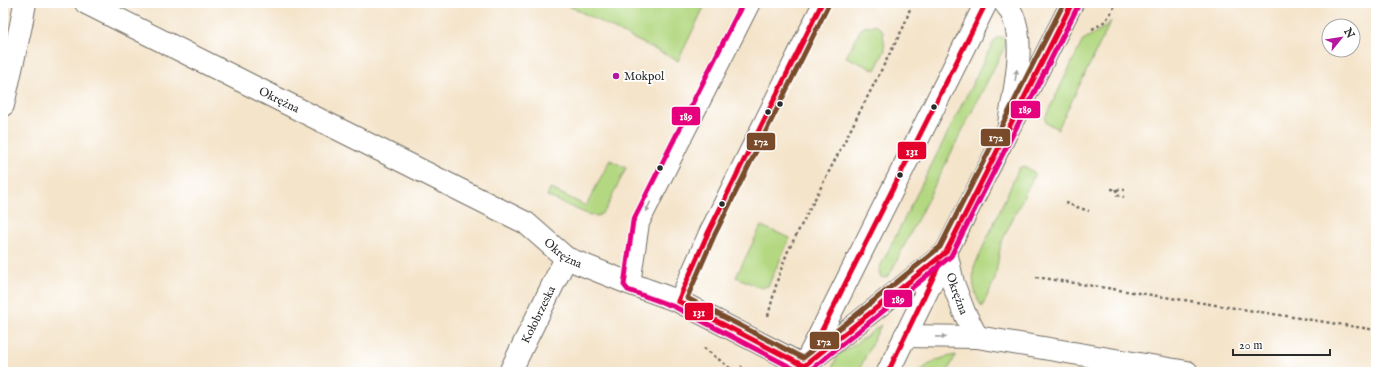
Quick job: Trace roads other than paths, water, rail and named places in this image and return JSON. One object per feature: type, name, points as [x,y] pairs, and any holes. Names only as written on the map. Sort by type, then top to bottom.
[{"type":"street","points":[[3,105],[21,25],[24,3]]},
{"type":"street","name":"Okrężna","points":[[86,3],[526,223],[566,258],[678,301],[803,369],[946,252],[953,284],[964,312],[977,337]]},
{"type":"street","points":[[803,369],[986,3]]},
{"type":"street","points":[[1005,3],[1015,20],[1018,43],[1017,67],[1008,127]]},
{"type":"street","points":[[888,372],[1008,127],[1072,3]]},
{"type":"street","name":"Kołobrzeska","points":[[510,372],[566,258]]},
{"type":"street","points":[[905,336],[977,337],[1187,372]]},
{"type":"lane","points":[[631,284],[640,223],[751,3]]},
{"type":"lane","points":[[678,301],[708,233],[822,3]]},
{"type":"place","name":"Mokpol","points":[[616,76]]}]
